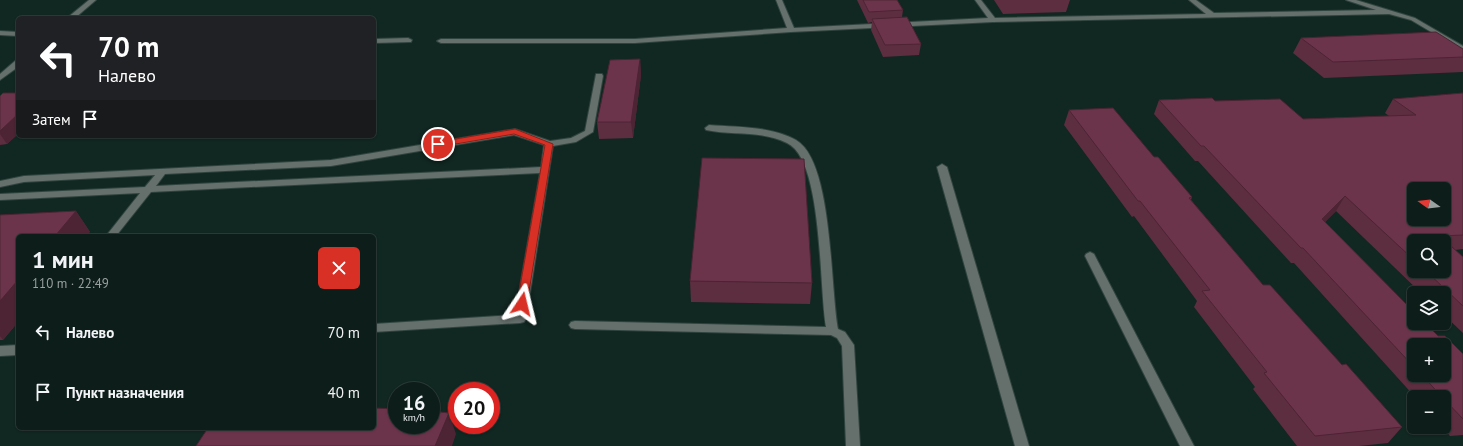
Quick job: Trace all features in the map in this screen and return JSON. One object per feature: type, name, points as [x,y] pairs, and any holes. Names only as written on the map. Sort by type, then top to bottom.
[{"type":"street","points":[[73,16],[92,0]]},
{"type":"street","points":[[779,0],[791,30]]},
{"type":"street","points":[[978,0],[993,20]]},
{"type":"street","points":[[1192,0],[1213,16]]},
{"type":"street","points":[[1349,0],[1413,19],[1463,49]]},
{"type":"street","points":[[441,41],[635,41],[791,30],[993,20],[1392,12]]},
{"type":"street","points":[[0,33],[16,34]]},
{"type":"street","points":[[376,40],[408,40]]},
{"type":"street","points":[[0,78],[16,65]]},
{"type":"street","points":[[0,184],[24,179],[331,163],[515,132],[549,144],[573,140],[589,132],[599,76]]},
{"type":"street","points":[[709,128],[778,135],[800,147],[812,169],[824,238],[828,302],[833,331]]},
{"type":"street","points":[[376,328],[520,319],[549,144]]},
{"type":"street","points":[[942,167],[1022,446]]},
{"type":"street","points":[[0,197],[544,170]]},
{"type":"street","points":[[113,234],[146,190],[162,172]]},
{"type":"street","points":[[1090,256],[1187,446]]},
{"type":"street","points":[[575,325],[833,331],[842,335],[848,345],[853,446]]},
{"type":"street","points":[[0,351],[16,350]]},
{"type":"building","points":[[863,0],[897,0],[903,10],[869,12]]},
{"type":"building","points":[[907,17],[921,44],[885,45],[872,19]]},
{"type":"building","points":[[1436,32],[1463,49],[1463,57],[1333,62],[1301,38]]},
{"type":"building","points":[[640,59],[631,122],[597,122],[610,60]]},
{"type":"building","points":[[3,93],[16,93],[16,116],[0,131],[0,96]]},
{"type":"building","points":[[1463,93],[1463,235],[1407,234],[1407,254],[1345,196],[1322,219],[1407,305],[1407,330],[1432,330],[1438,336],[1445,336],[1447,338],[1407,338],[1407,359],[1303,248],[1301,248],[1204,146],[1201,146],[1159,100],[1212,98],[1215,101],[1280,99],[1303,119],[1416,115],[1393,99]]},
{"type":"building","points":[[1113,108],[1154,157],[1158,157],[1192,197],[1189,198],[1263,285],[1270,285],[1342,365],[1346,364],[1402,427],[1315,436],[1264,373],[1267,372],[1202,291],[1210,290],[1140,201],[1138,201],[1069,110]]},
{"type":"building","points":[[702,158],[804,159],[812,283],[690,281]]},
{"type":"building","points":[[76,211],[57,234],[16,234],[16,282],[0,301],[0,215]]},
{"type":"building","points":[[1451,246],[1463,257],[1463,306],[1451,295],[1451,286],[1442,286],[1433,278],[1451,278]]},
{"type":"building","points":[[1451,342],[1463,354],[1463,419],[1451,406],[1451,390],[1436,390],[1428,382],[1451,382]]},
{"type":"building","points":[[376,408],[388,409],[388,434],[440,434],[440,412],[448,413],[448,415],[435,446],[196,446],[207,430],[376,430]]},
{"type":"route","points":[[438,144],[515,132],[549,144],[522,304]]}]
